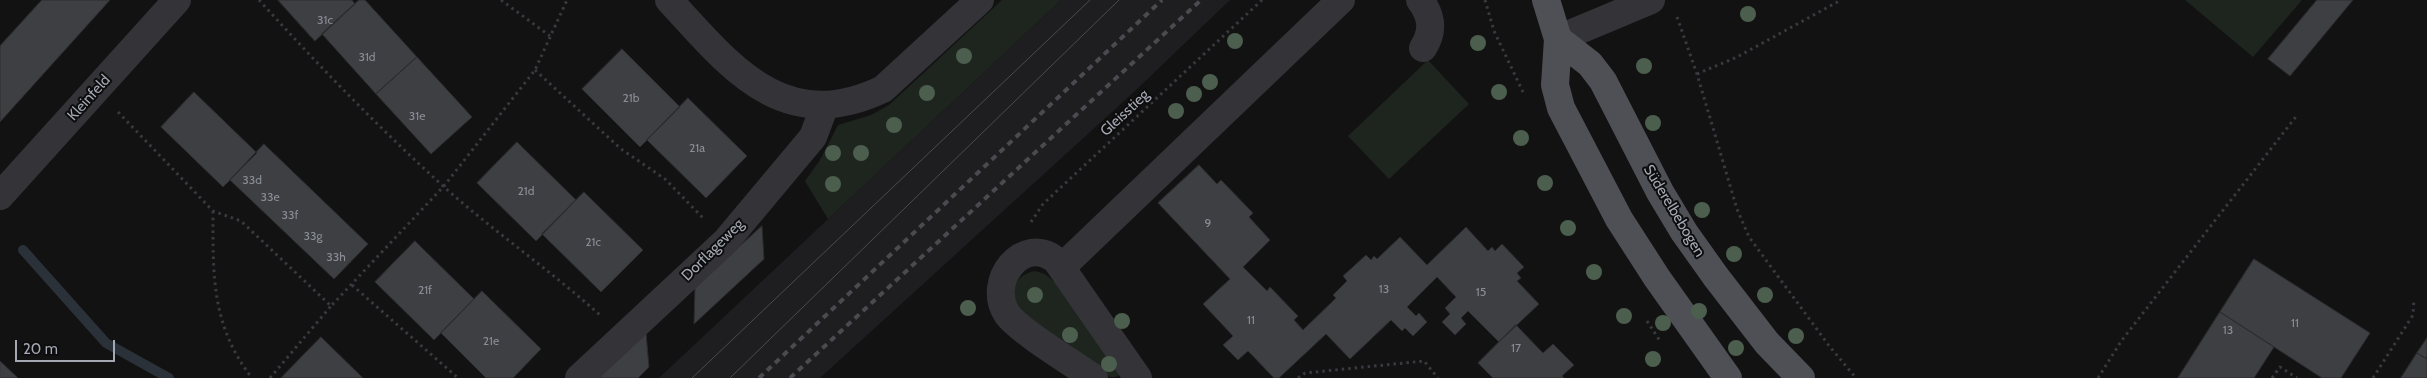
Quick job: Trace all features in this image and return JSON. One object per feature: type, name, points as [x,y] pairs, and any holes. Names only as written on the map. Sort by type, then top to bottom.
[{"type":"main road","points":[[1546,0],[1558,39],[1555,85],[1561,108],[1619,219],[1657,278],[1728,378]]},
{"type":"main road","name":"Süderelbebogen","points":[[1558,39],[1590,64],[1603,81],[1660,192],[1684,232],[1767,343],[1801,378]]},
{"type":"street","name":"Kleinfeld","points":[[0,196],[177,0]]},
{"type":"street","points":[[669,0],[725,60],[745,78],[789,99],[825,105],[843,104],[864,98],[883,89],[980,0]]},
{"type":"street","points":[[1062,267],[1341,0]]},
{"type":"street","points":[[1420,0],[1430,18],[1431,27],[1429,38],[1423,48]]},
{"type":"street","points":[[1558,39],[1662,4]]},
{"type":"street","name":"Dorflageweg","points":[[579,378],[726,241],[813,137],[825,105]]},
{"type":"street","points":[[1094,378],[1019,325],[1007,313],[1001,296],[1001,280],[1007,269],[1025,254],[1036,252],[1050,255],[1062,267],[1138,378]]},
{"type":"path","points":[[259,0],[320,68],[444,186],[562,280],[623,337]]},
{"type":"path","points":[[501,0],[550,36]]},
{"type":"path","points":[[270,378],[331,306],[352,286],[444,186],[535,70],[567,0]]},
{"type":"path","name":"Gleisstieg","points":[[1025,254],[1029,226],[1043,204],[1262,0]]},
{"type":"path","points":[[1697,74],[1737,57],[1841,0]]},
{"type":"path","points":[[1662,4],[1691,58],[1697,74],[1737,209],[1748,237],[1830,347],[1856,378]]},
{"type":"path","points":[[535,70],[622,149],[665,179],[726,241]]},
{"type":"path","points":[[96,89],[213,211],[241,221],[331,306]]},
{"type":"path","points":[[2098,378],[2122,340],[2298,114]]},
{"type":"path","points":[[213,211],[213,284],[224,330],[252,378]]},
{"type":"path","points":[[352,286],[458,378]]},
{"type":"path","points":[[2373,378],[2414,314],[2414,299]]},
{"type":"path","points":[[1298,378],[1304,373],[1424,361],[1438,378]]},
{"type":"path","points":[[2272,378],[2280,367],[2297,378]]},
{"type":"shaded area","points":[[1002,0],[1061,0],[828,219],[805,181],[820,160],[838,125],[871,115],[889,105]]},
{"type":"shaded area","points":[[1061,0],[1230,0],[1135,91],[820,378],[659,378]]},
{"type":"shaded area","points":[[2185,0],[2302,0],[2253,57]]},
{"type":"shaded area","points":[[1428,60],[1469,104],[1389,179],[1348,136]]},
{"type":"shaded area","points":[[1035,271],[1045,274],[1057,284],[1121,374],[1116,377],[1110,377],[1014,304],[1014,292],[1017,282],[1024,275]]},
{"type":"building","points":[[42,0],[110,0],[0,122],[0,46]]},
{"type":"building","points":[[278,0],[352,0],[355,4],[315,41]]},
{"type":"building","points":[[359,0],[365,0],[417,57],[376,94],[322,34]]},
{"type":"building","points":[[2317,0],[2353,0],[2290,76],[2268,59]]},
{"type":"building","points":[[622,49],[680,107],[640,147],[582,89]]},
{"type":"building","points":[[417,57],[472,117],[431,154],[376,94]]},
{"type":"building","points":[[194,92],[257,153],[223,187],[161,127]]},
{"type":"building","points":[[688,98],[747,156],[706,198],[647,140]]},
{"type":"building","points":[[517,142],[576,200],[536,241],[477,183]]},
{"type":"building","points":[[264,144],[368,244],[334,279],[230,180]]},
{"type":"building","points":[[1199,165],[1217,184],[1221,180],[1253,213],[1249,217],[1270,240],[1243,267],[1267,291],[1270,287],[1298,316],[1294,320],[1303,330],[1336,298],[1333,295],[1347,281],[1343,276],[1366,255],[1371,260],[1374,256],[1377,259],[1400,237],[1427,265],[1466,227],[1488,251],[1492,247],[1495,251],[1502,244],[1524,267],[1517,273],[1521,278],[1517,281],[1539,304],[1499,342],[1468,311],[1461,318],[1466,324],[1455,335],[1442,322],[1450,314],[1445,308],[1456,297],[1437,277],[1407,307],[1416,316],[1419,313],[1427,322],[1413,336],[1405,328],[1402,331],[1391,320],[1350,359],[1326,334],[1279,378],[1274,378],[1248,351],[1238,360],[1223,345],[1233,336],[1203,304],[1230,279],[1158,203]]},
{"type":"building","points":[[584,192],[643,250],[601,292],[542,234]]},
{"type":"building","points":[[762,226],[764,259],[694,324],[695,287]]},
{"type":"building","points":[[415,241],[474,299],[434,340],[375,282]]},
{"type":"building","points":[[2254,259],[2370,333],[2341,378],[2322,378],[2220,312]]},
{"type":"building","points":[[482,291],[541,349],[513,378],[486,378],[441,333]]},
{"type":"building","points":[[2220,312],[2274,347],[2254,378],[2178,378]]},
{"type":"building","points":[[1516,325],[1543,353],[1553,344],[1574,365],[1562,376],[1564,378],[1493,378],[1478,363]]},
{"type":"building","points":[[646,333],[649,367],[638,378],[597,378]]},
{"type":"building","points":[[321,337],[363,378],[281,378]]},
{"type":"building","points":[[2427,338],[2427,359],[2417,353]]},
{"type":"building","points":[[2417,353],[2427,359],[2427,378],[2401,378]]},
{"type":"building","points":[[0,361],[18,378],[0,378]]},
{"type":"waterway","points":[[23,250],[106,343],[169,378]]},
{"type":"tram line","points":[[692,378],[1090,0]]},
{"type":"tram line","points":[[730,378],[1119,0]]},
{"type":"railway","points":[[759,378],[1162,0]]},
{"type":"railway","points":[[790,378],[1201,0]]}]
